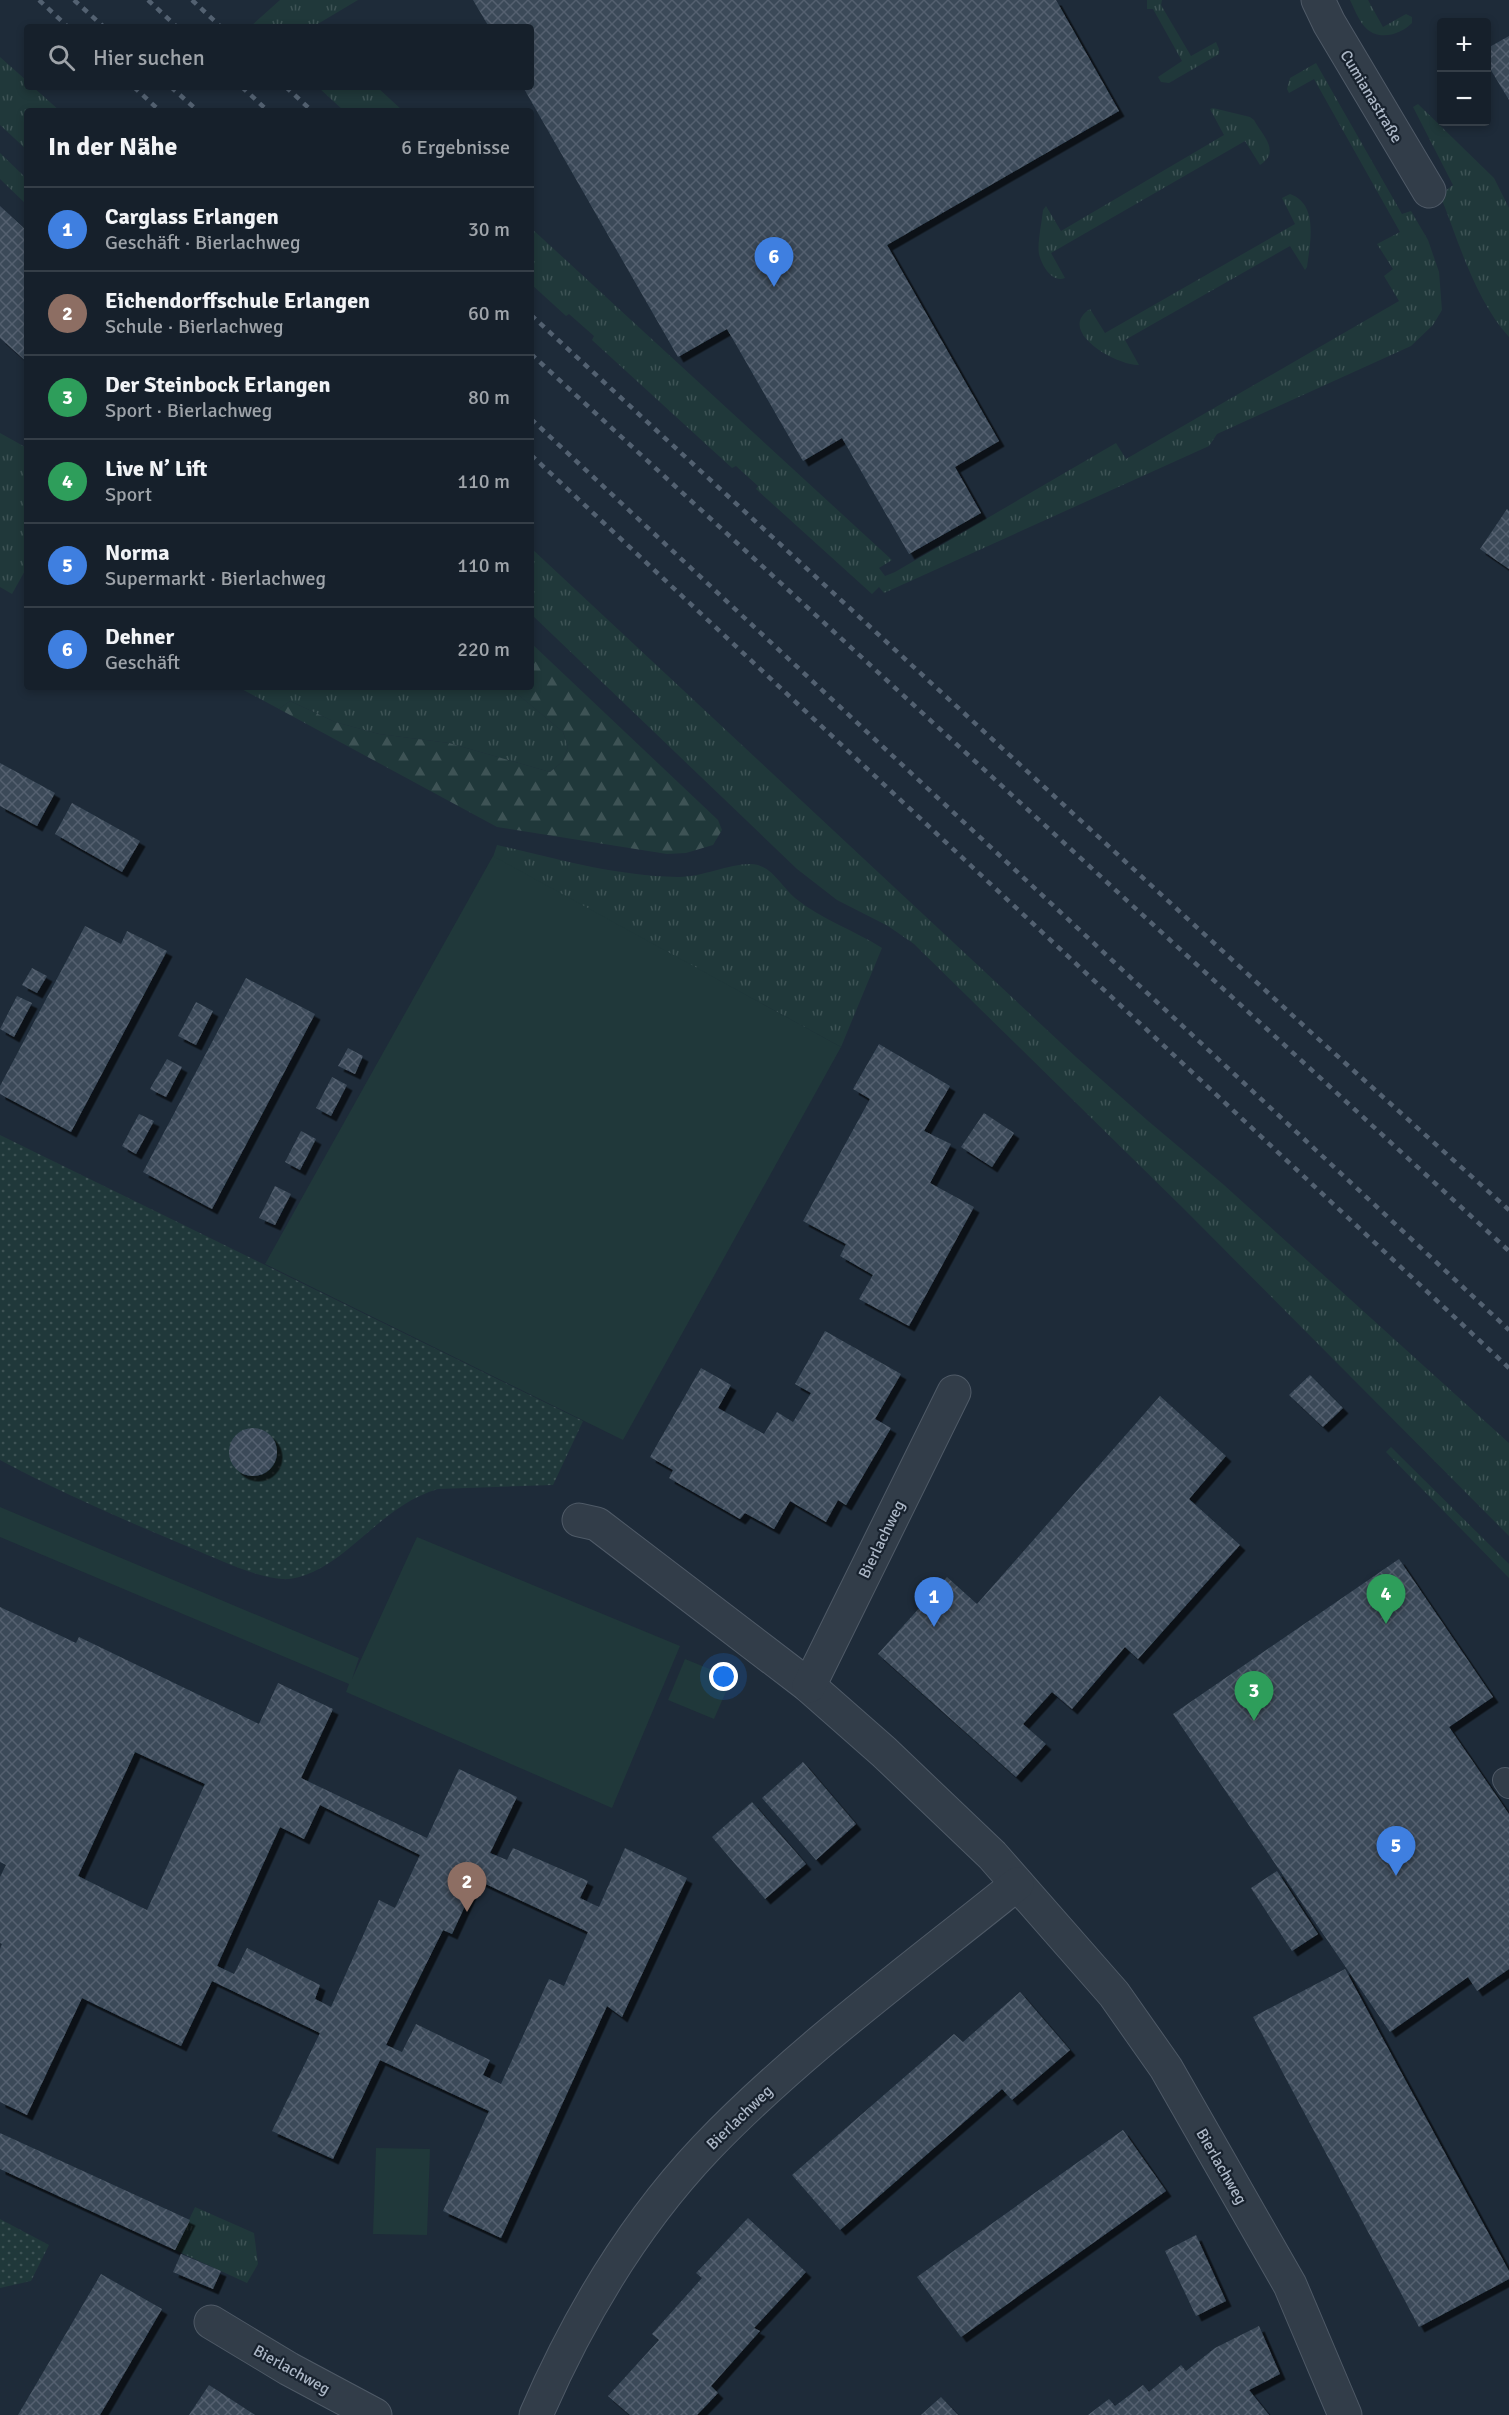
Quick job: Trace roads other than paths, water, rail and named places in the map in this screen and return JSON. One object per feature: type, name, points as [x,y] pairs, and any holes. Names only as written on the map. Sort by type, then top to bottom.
[{"type":"street","name":"Cumianastraße","points":[[1318,0],[1334,32],[1429,191]]},
{"type":"street","name":"Bierlachweg","points":[[809,1686],[954,1392]]},
{"type":"street","name":"Bierlachweg","points":[[579,1520],[597,1524],[809,1686],[892,1760],[992,1855],[1114,1994],[1166,2068],[1290,2285],[1345,2415]]},
{"type":"street","name":"Bierlachweg","points":[[536,2415],[551,2381],[614,2264],[656,2208],[706,2149],[788,2070],[1017,1884]]},
{"type":"street","name":"Bierlachweg","points":[[211,2322],[289,2369],[375,2415]]},
{"type":"railway","points":[[39,0],[65,24]]},
{"type":"railway","points":[[74,0],[101,24]]},
{"type":"railway","points":[[148,0],[174,24]]},
{"type":"railway","points":[[192,0],[218,24]]},
{"type":"railway","points":[[137,90],[157,108]]},
{"type":"railway","points":[[174,90],[195,108]]},
{"type":"railway","points":[[245,90],[265,108]]},
{"type":"railway","points":[[289,90],[309,108]]},
{"type":"railway","points":[[534,318],[1315,1036],[1509,1210]]},
{"type":"railway","points":[[534,357],[1509,1251]]},
{"type":"railway","points":[[534,422],[1509,1330]]},
{"type":"railway","points":[[534,458],[1509,1368]]},
{"type":"place","name":"Dehner","points":[[774,287]]},
{"type":"place","name":"Live N’ Lift","points":[[1386,1624]]},
{"type":"place","name":"Carglass Erlangen","points":[[934,1627]]},
{"type":"place","name":"Der Steinbock Erlangen","points":[[1254,1721]]},
{"type":"place","name":"Norma","points":[[1396,1876]]},
{"type":"place","name":"Eichendorffschule Erlangen","points":[[467,1912]]}]
